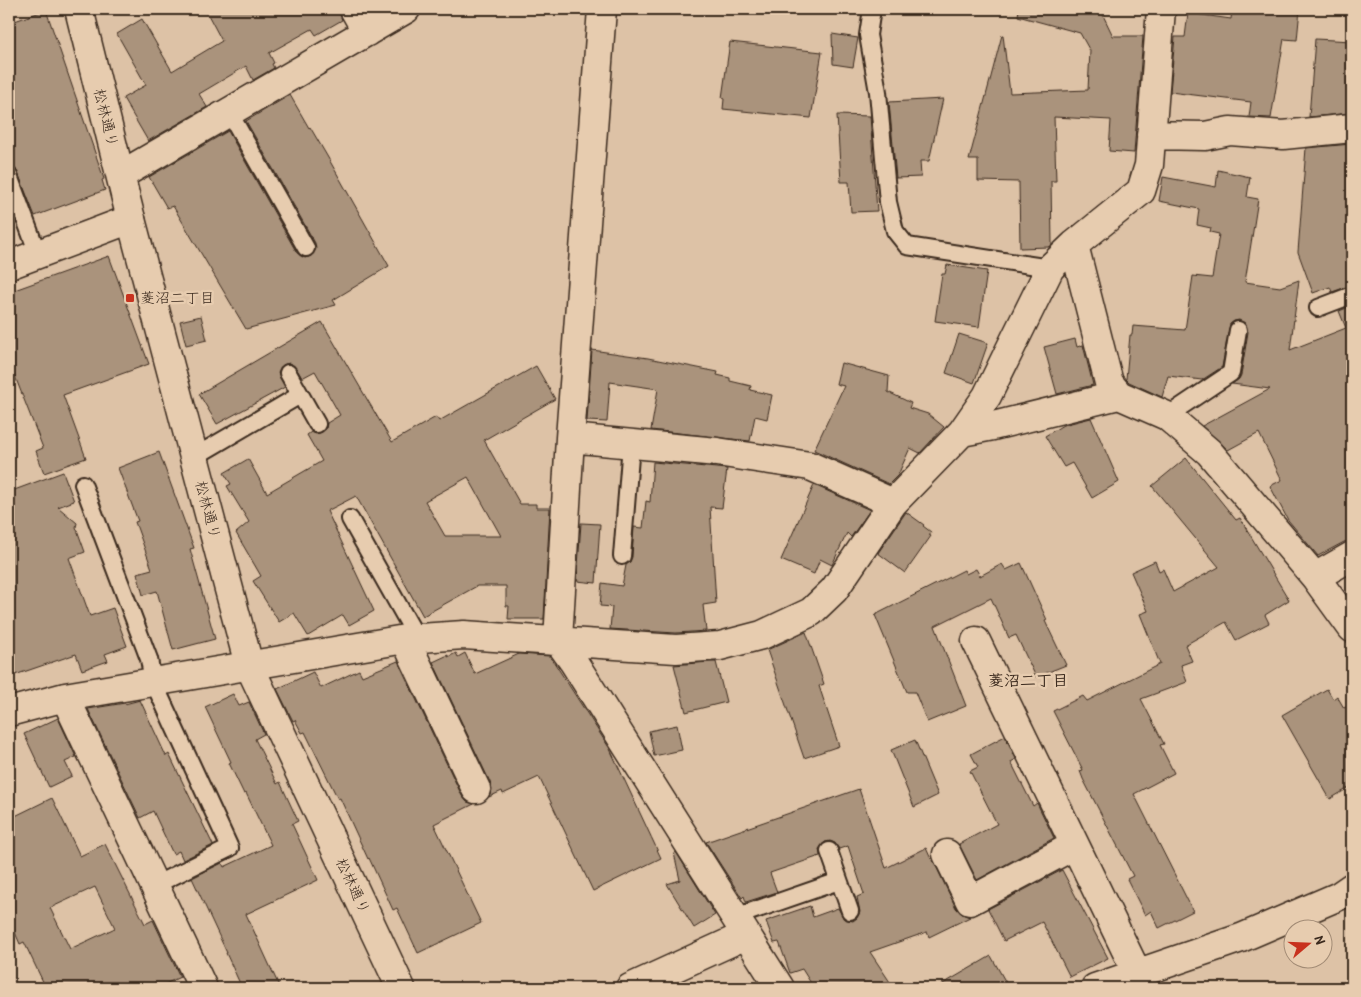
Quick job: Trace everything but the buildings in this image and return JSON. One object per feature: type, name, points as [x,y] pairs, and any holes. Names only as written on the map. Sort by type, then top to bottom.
[{"type":"street","name":"松林通り","points":[[79,9],[131,219],[248,665],[401,988]]},
{"type":"street","points":[[121,175],[229,112],[360,20],[406,9]]},
{"type":"street","points":[[602,9],[570,438],[558,640],[573,660],[780,988]]},
{"type":"street","points":[[9,712],[65,697],[411,638],[464,635],[676,649],[720,646],[762,635],[811,612],[834,590],[894,503],[962,432],[987,396],[1050,268],[1074,245],[1141,191],[1150,165],[1161,9]]},
{"type":"street","points":[[1151,135],[1205,136],[1230,131],[1283,135],[1352,128]]},
{"type":"street","points":[[9,265],[131,219]]},
{"type":"street","points":[[1074,245],[1109,383],[1119,395],[1167,416],[1209,452],[1315,577],[1352,628]]},
{"type":"street","points":[[962,432],[1119,395]]},
{"type":"street","points":[[570,438],[717,452],[810,466],[894,503]]},
{"type":"street","points":[[1315,577],[1352,556]]},
{"type":"street","points":[[411,638],[476,789]]},
{"type":"street","points":[[976,642],[1138,972]]},
{"type":"street","points":[[65,697],[203,988]]},
{"type":"street","points":[[947,854],[970,901],[1076,845]]},
{"type":"street","points":[[1095,988],[1241,938],[1339,896],[1352,887]]},
{"type":"street","points":[[630,988],[741,926]]},
{"type":"lane","points":[[872,9],[868,35],[878,92],[888,202],[895,231],[907,246],[1050,268]]},
{"type":"lane","points":[[229,112],[306,248]]},
{"type":"lane","points":[[9,176],[38,254]]},
{"type":"lane","points":[[1318,308],[1352,296]]},
{"type":"lane","points":[[1167,416],[1231,373],[1238,330]]},
{"type":"lane","points":[[288,373],[317,424]]},
{"type":"lane","points":[[194,457],[300,394]]},
{"type":"lane","points":[[622,556],[631,444]]},
{"type":"lane","points":[[83,484],[149,659],[153,681],[230,848],[155,885]]},
{"type":"lane","points":[[350,519],[411,638]]},
{"type":"lane","points":[[829,851],[850,911]]},
{"type":"lane","points":[[741,926],[839,881]]},
{"type":"place","name":"菱沼二丁目","points":[[130,298]]},
{"type":"district","name":"菱沼二丁目","points":[[1028,680]]}]
